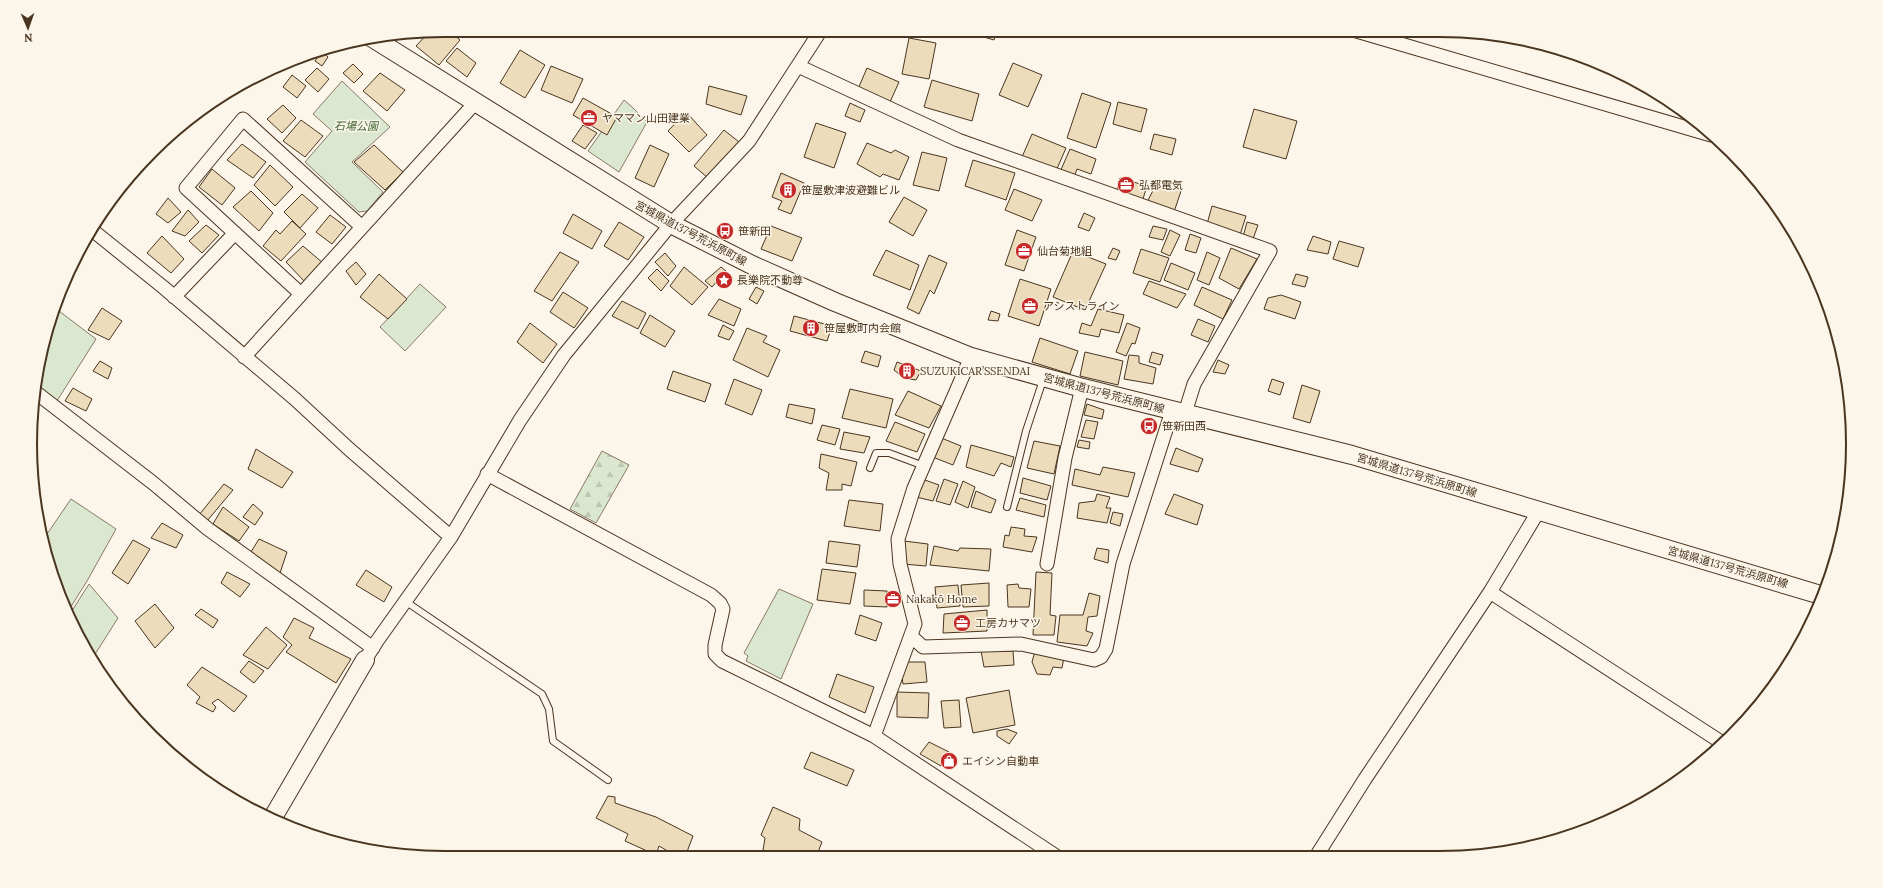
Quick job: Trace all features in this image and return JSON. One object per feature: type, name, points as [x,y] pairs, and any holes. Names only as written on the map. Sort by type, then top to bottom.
[{"type":"main road","name":"宮城県道137号荒浜原町線","points":[[379,42],[671,224],[752,265],[835,302],[971,357],[1079,387],[1352,455],[1538,512],[1817,594]]},
{"type":"main road","points":[[275,814],[369,654]]},
{"type":"street","points":[[40,395],[369,654],[451,537],[520,420],[564,355],[671,224],[749,141],[817,37]]},
{"type":"street","points":[[1377,37],[1700,132]]},
{"type":"street","points":[[798,66],[958,140],[1270,251],[1178,412],[1129,544],[1106,649],[1101,657],[1094,660],[1021,644],[923,647],[912,637]]},
{"type":"street","points":[[244,357],[475,103]]},
{"type":"street","points":[[301,294],[186,188],[243,119],[362,227]]},
{"type":"street","points":[[96,233],[174,297],[451,537]]},
{"type":"street","points":[[174,297],[235,233]]},
{"type":"street","points":[[874,736],[912,637],[915,624],[900,564],[898,539],[914,488],[971,357]]},
{"type":"street","points":[[1047,564],[1066,458],[1080,396]]},
{"type":"street","points":[[487,474],[711,595],[720,603],[723,609],[715,645],[715,654],[722,661],[874,736],[1048,851]]},
{"type":"street","points":[[1320,851],[1365,779],[1490,592],[1538,512]]},
{"type":"street","points":[[1490,592],[1718,740]]},
{"type":"lane","points":[[1007,507],[1026,431],[1041,386]]},
{"type":"lane","points":[[870,468],[876,452],[889,453],[924,466]]},
{"type":"lane","points":[[405,601],[542,694],[549,709],[553,741],[608,780]]},
{"type":"green space","name":"石場公園","points":[[342,81],[390,127],[352,162],[383,192],[367,211],[359,212],[305,162],[332,131],[313,114]]},
{"type":"green space","points":[[624,100],[647,122],[619,172],[588,151]]},
{"type":"green space","points":[[420,284],[446,307],[405,351],[380,327]]},
{"type":"green space","points":[[60,311],[96,339],[55,404],[40,393],[51,339]]},
{"type":"green space","points":[[602,451],[629,465],[596,523],[570,509]]},
{"type":"green space","points":[[71,499],[116,529],[71,607],[59,575],[47,534]]},
{"type":"green space","points":[[89,584],[118,618],[95,653],[79,624],[73,610]]},
{"type":"green space","points":[[779,589],[813,604],[781,679],[746,661],[748,656],[744,653]]},
{"type":"building","points":[[456,37],[460,40],[439,65],[416,46],[424,38]]},
{"type":"building","points":[[984,37],[995,37],[994,40]]},
{"type":"building","points":[[909,38],[936,43],[929,79],[902,74]]},
{"type":"building","points":[[457,48],[476,63],[467,77],[446,61]]},
{"type":"building","points":[[520,50],[545,65],[525,98],[500,83]]},
{"type":"building","points":[[326,55],[328,57],[322,66],[315,61],[317,58]]},
{"type":"building","points":[[1013,63],[1042,75],[1028,107],[999,95]]},
{"type":"building","points":[[353,64],[363,74],[354,83],[343,73]]},
{"type":"building","points":[[551,66],[583,79],[572,103],[541,90]]},
{"type":"building","points":[[317,68],[329,79],[318,92],[305,80]]},
{"type":"building","points":[[867,68],[899,82],[890,102],[858,89]]},
{"type":"building","points":[[380,73],[405,90],[387,111],[363,91]]},
{"type":"building","points":[[292,75],[306,86],[297,98],[283,87]]},
{"type":"building","points":[[932,80],[979,94],[972,121],[924,107]]},
{"type":"building","points":[[709,86],[747,96],[741,115],[706,104]]},
{"type":"building","points":[[1082,93],[1111,103],[1096,148],[1067,138]]},
{"type":"building","points":[[583,98],[617,117],[607,135],[573,115]]},
{"type":"building","points":[[1118,102],[1147,109],[1141,132],[1113,124]]},
{"type":"building","points":[[850,103],[865,110],[860,122],[845,116]]},
{"type":"building","points":[[283,105],[296,118],[282,133],[267,119]]},
{"type":"building","points":[[1254,109],[1297,121],[1286,159],[1243,147]]},
{"type":"building","points":[[686,112],[707,135],[689,152],[668,131]]},
{"type":"building","points":[[301,120],[323,136],[305,157],[283,141]]},
{"type":"building","points":[[816,123],[846,133],[834,168],[804,157]]},
{"type":"building","points":[[583,125],[597,133],[585,149],[572,141]]},
{"type":"building","points":[[724,130],[739,142],[708,178],[694,166]]},
{"type":"building","points":[[1032,134],[1066,148],[1056,171],[1022,157]]},
{"type":"building","points":[[1154,134],[1176,139],[1172,155],[1150,149]]},
{"type":"building","points":[[867,143],[891,153],[895,150],[909,157],[899,180],[883,174],[880,177],[857,164]]},
{"type":"building","points":[[242,144],[266,162],[253,178],[227,160]]},
{"type":"building","points":[[374,145],[403,172],[385,190],[354,162]]},
{"type":"building","points":[[650,145],[669,154],[654,187],[635,178]]},
{"type":"building","points":[[1070,149],[1096,159],[1091,174],[1077,169],[1074,177],[1060,172]]},
{"type":"building","points":[[922,152],[947,158],[939,191],[913,185]]},
{"type":"building","points":[[973,160],[1015,173],[1006,200],[965,186]]},
{"type":"building","points":[[270,165],[293,187],[275,206],[254,185]]},
{"type":"building","points":[[212,169],[235,188],[222,205],[199,187]]},
{"type":"building","name":"笹屋敷津波避難ビル","points":[[781,173],[804,183],[791,214],[778,209],[782,201],[772,197]]},
{"type":"building","points":[[1120,178],[1147,186],[1142,202],[1116,193]]},
{"type":"building","points":[[1157,183],[1181,191],[1174,212],[1147,202]]},
{"type":"building","points":[[1014,189],[1042,200],[1032,221],[1005,210]]},
{"type":"building","points":[[251,191],[273,213],[259,231],[233,207]]},
{"type":"building","points":[[302,194],[318,208],[300,228],[284,212]]},
{"type":"building","points":[[904,197],[927,210],[913,236],[889,222]]},
{"type":"building","points":[[168,198],[181,212],[168,223],[156,214]]},
{"type":"building","points":[[1212,206],[1246,216],[1240,235],[1207,224]]},
{"type":"building","points":[[188,210],[199,222],[185,236],[172,231]]},
{"type":"building","points":[[1084,213],[1095,218],[1089,231],[1078,227]]},
{"type":"building","points":[[573,214],[602,231],[592,249],[563,233]]},
{"type":"building","points":[[330,215],[346,227],[332,244],[316,232]]},
{"type":"building","points":[[292,221],[306,234],[281,261],[263,246],[276,230],[280,234]]},
{"type":"building","points":[[619,222],[644,237],[628,260],[604,246]]},
{"type":"building","points":[[1247,222],[1258,225],[1253,239],[1243,237]]},
{"type":"building","points":[[206,225],[219,235],[202,253],[189,241]]},
{"type":"building","points":[[771,226],[802,238],[792,261],[761,249]]},
{"type":"building","points":[[1153,226],[1167,229],[1163,240],[1149,237]]},
{"type":"building","points":[[1017,230],[1036,237],[1024,271],[1005,265]]},
{"type":"building","points":[[1170,230],[1180,235],[1170,256],[1161,252]]},
{"type":"building","points":[[1190,234],[1201,238],[1196,253],[1185,250]]},
{"type":"building","points":[[162,236],[184,259],[171,273],[147,253]]},
{"type":"building","points":[[1313,236],[1331,242],[1328,254],[1307,250]]},
{"type":"building","points":[[1339,241],[1364,248],[1358,267],[1333,259]]},
{"type":"building","points":[[303,246],[323,263],[305,282],[286,262]]},
{"type":"building","points":[[1113,248],[1120,251],[1116,260],[1108,258]]},
{"type":"building","points":[[1231,248],[1257,259],[1239,289],[1219,278]]},
{"type":"building","points":[[1141,249],[1169,258],[1160,282],[1133,273]]},
{"type":"building","points":[[886,250],[919,265],[910,290],[873,275]]},
{"type":"building","points":[[1073,251],[1106,264],[1085,310],[1053,297]]},
{"type":"building","points":[[560,252],[579,262],[552,301],[534,291]]},
{"type":"building","points":[[1207,252],[1220,258],[1209,285],[1197,280]]},
{"type":"building","points":[[665,253],[676,266],[668,276],[655,262]]},
{"type":"building","points":[[929,255],[947,263],[934,294],[930,290],[919,314],[907,308]]},
{"type":"building","points":[[356,262],[366,274],[356,285],[346,271]]},
{"type":"building","points":[[1171,263],[1195,273],[1188,290],[1164,280]]},
{"type":"building","points":[[684,267],[708,287],[692,305],[670,286]]},
{"type":"building","points":[[721,267],[726,271],[712,287],[705,281]]},
{"type":"building","points":[[657,269],[669,281],[661,291],[648,278]]},
{"type":"building","points":[[379,274],[407,299],[388,319],[360,297]]},
{"type":"building","points":[[1296,274],[1308,277],[1305,287],[1292,284]]},
{"type":"building","points":[[1020,279],[1051,289],[1039,326],[1008,316]]},
{"type":"building","points":[[1149,281],[1186,294],[1177,308],[1143,294]]},
{"type":"building","points":[[756,287],[764,291],[757,304],[749,299]]},
{"type":"building","points":[[1202,287],[1232,300],[1223,319],[1194,305]]},
{"type":"building","points":[[563,292],[588,308],[574,328],[550,312]]},
{"type":"building","points":[[1281,295],[1301,302],[1295,319],[1264,309],[1268,298]]},
{"type":"building","points":[[719,299],[741,309],[734,326],[708,315]]},
{"type":"building","points":[[622,301],[646,313],[638,329],[612,316]]},
{"type":"building","points":[[102,308],[122,321],[109,340],[88,330]]},
{"type":"building","points":[[1098,309],[1124,315],[1119,333],[1101,329],[1099,337],[1079,333],[1082,323],[1091,326]]},
{"type":"building","points":[[991,311],[1000,314],[998,321],[988,320]]},
{"type":"building","points":[[650,315],[675,331],[665,347],[640,333]]},
{"type":"building","name":"笹屋敷町内会館","points":[[794,316],[832,326],[827,341],[790,331]]},
{"type":"building","points":[[1198,319],[1215,326],[1208,342],[1191,335]]},
{"type":"building","points":[[530,323],[557,344],[543,363],[517,342]]},
{"type":"building","points":[[1127,323],[1140,328],[1135,344],[1132,343],[1126,356],[1116,352]]},
{"type":"building","points":[[723,325],[734,331],[729,340],[718,336]]},
{"type":"building","points":[[747,328],[767,336],[763,342],[780,350],[768,377],[733,360]]},
{"type":"building","points":[[1040,338],[1078,351],[1070,374],[1032,362]]},
{"type":"building","points":[[865,351],[881,356],[878,367],[861,362]]},
{"type":"building","points":[[1085,352],[1123,361],[1118,385],[1080,376]]},
{"type":"building","points":[[1152,352],[1163,355],[1160,365],[1149,362]]},
{"type":"building","points":[[1129,355],[1139,356],[1139,363],[1156,368],[1153,384],[1124,379]]},
{"type":"building","points":[[1218,360],[1229,365],[1225,374],[1213,372]]},
{"type":"building","points":[[100,361],[112,368],[108,379],[93,371]]},
{"type":"building","name":"SUZUKICAR’SSENDAI","points":[[897,362],[921,371],[916,380],[904,378],[894,370]]},
{"type":"building","points":[[673,371],[711,384],[705,402],[667,389]]},
{"type":"building","points":[[734,379],[762,390],[752,415],[725,404]]},
{"type":"building","points":[[1272,379],[1284,383],[1280,395],[1268,391]]},
{"type":"building","points":[[1302,385],[1320,391],[1310,423],[1293,418]]},
{"type":"building","points":[[73,388],[92,399],[86,411],[65,401]]},
{"type":"building","points":[[850,389],[893,399],[886,428],[842,418]]},
{"type":"building","points":[[908,391],[941,406],[929,428],[895,415]]},
{"type":"building","points":[[789,404],[815,409],[812,424],[786,417]]},
{"type":"building","points":[[1087,404],[1104,410],[1102,419],[1084,415]]},
{"type":"building","points":[[1086,420],[1098,422],[1094,439],[1081,437]]},
{"type":"building","points":[[895,422],[925,434],[917,452],[886,441]]},
{"type":"building","points":[[822,425],[840,429],[835,445],[817,440]]},
{"type":"building","points":[[844,432],[870,437],[864,453],[840,449]]},
{"type":"building","points":[[939,437],[961,446],[953,465],[930,456]]},
{"type":"building","points":[[1079,440],[1090,442],[1089,449],[1077,447]]},
{"type":"building","points":[[1034,441],[1060,446],[1054,474],[1027,468]]},
{"type":"building","points":[[971,445],[1014,457],[1011,467],[1001,463],[994,476],[966,467]]},
{"type":"building","points":[[1176,448],[1203,459],[1198,472],[1170,464]]},
{"type":"building","points":[[256,449],[293,472],[282,488],[248,469]]},
{"type":"building","points":[[821,454],[857,462],[851,486],[842,484],[842,490],[826,490],[829,473],[819,468]]},
{"type":"building","points":[[1103,467],[1135,473],[1128,497],[1072,485],[1075,469],[1100,475]]},
{"type":"building","points":[[1023,478],[1051,486],[1047,500],[1020,493]]},
{"type":"building","points":[[922,479],[939,485],[933,501],[916,497]]},
{"type":"building","points":[[944,479],[958,484],[950,505],[936,501]]},
{"type":"building","points":[[963,481],[975,487],[968,508],[955,502]]},
{"type":"building","points":[[224,484],[233,490],[207,521],[199,515]]},
{"type":"building","points":[[976,491],[996,500],[991,513],[971,507]]},
{"type":"building","points":[[1097,494],[1110,497],[1106,508],[1111,508],[1107,523],[1077,518],[1079,503],[1095,501]]},
{"type":"building","points":[[1174,494],[1203,505],[1197,525],[1165,514]]},
{"type":"building","points":[[1020,498],[1046,505],[1044,517],[1016,510]]},
{"type":"building","points":[[849,500],[883,504],[880,531],[844,526]]},
{"type":"building","points":[[253,504],[263,513],[255,525],[243,517]]},
{"type":"building","points":[[223,507],[249,527],[239,541],[213,524]]},
{"type":"building","points":[[1113,512],[1123,514],[1120,526],[1110,523]]},
{"type":"building","points":[[162,523],[183,535],[176,548],[151,538]]},
{"type":"building","points":[[1011,527],[1025,529],[1024,536],[1037,537],[1032,552],[1003,547],[1005,535],[1009,536]]},
{"type":"building","points":[[259,539],[287,552],[280,573],[251,552]]},
{"type":"building","points":[[133,540],[150,549],[128,584],[112,573]]},
{"type":"building","points":[[829,541],[860,545],[857,567],[826,563]]},
{"type":"building","points":[[904,541],[928,544],[926,566],[903,564]]},
{"type":"building","points":[[934,546],[958,551],[960,548],[991,549],[989,571],[930,565]]},
{"type":"building","points":[[1097,548],[1109,550],[1108,563],[1094,559]]},
{"type":"building","points":[[822,569],[856,573],[850,604],[817,600]]},
{"type":"building","points":[[366,570],[392,587],[384,602],[356,585]]},
{"type":"building","points":[[227,572],[250,584],[240,597],[221,583]]},
{"type":"building","points":[[1036,572],[1052,573],[1050,615],[1056,616],[1054,635],[1033,635]]},
{"type":"building","points":[[989,583],[989,606],[963,607],[961,585]]},
{"type":"building","points":[[1018,584],[1019,588],[1031,589],[1029,607],[1008,607],[1007,585]]},
{"type":"building","points":[[958,585],[960,606],[937,608],[935,587]]},
{"type":"building","points":[[864,590],[887,591],[887,607],[864,606]]},
{"type":"building","points":[[1089,593],[1100,596],[1097,616],[1088,617],[1086,631],[1093,633],[1087,646],[1057,642],[1060,615],[1083,615]]},
{"type":"building","points":[[155,604],[174,628],[155,648],[135,621]]},
{"type":"building","points":[[201,609],[218,620],[213,628],[195,615]]},
{"type":"building","points":[[987,610],[987,631],[943,633],[944,614]]},
{"type":"building","points":[[860,615],[882,623],[876,641],[855,634]]},
{"type":"building","points":[[294,618],[314,628],[309,638],[351,659],[336,683],[286,652],[292,645],[283,637]]},
{"type":"building","points":[[266,627],[287,645],[268,669],[243,655]]},
{"type":"building","points":[[981,651],[1013,651],[1014,665],[984,667]]},
{"type":"building","points":[[1035,651],[1064,657],[1062,668],[1053,667],[1050,675],[1037,674],[1032,662]]},
{"type":"building","points":[[249,661],[264,671],[254,683],[240,672]]},
{"type":"building","points":[[905,662],[925,662],[927,682],[903,684],[901,671]]},
{"type":"building","points":[[202,667],[247,696],[234,712],[218,699],[212,703],[216,707],[213,712],[196,703],[200,697],[187,685]]},
{"type":"building","points":[[837,674],[874,687],[865,713],[829,697]]},
{"type":"building","points":[[1009,690],[1015,725],[973,733],[966,698]]},
{"type":"building","points":[[897,692],[929,693],[928,718],[897,717]]},
{"type":"building","points":[[959,700],[961,727],[944,728],[941,701]]},
{"type":"building","points":[[1007,729],[1017,733],[1009,744],[997,736],[997,731]]},
{"type":"building","points":[[929,742],[949,752],[941,766],[920,754]]},
{"type":"building","points":[[811,752],[854,770],[847,786],[804,768]]},
{"type":"building","points":[[608,796],[615,797],[615,803],[656,817],[693,836],[687,851],[668,851],[659,846],[657,851],[647,851],[625,841],[628,834],[596,818]]},
{"type":"building","points":[[773,807],[800,819],[799,830],[822,842],[818,851],[767,851],[763,850],[765,838],[761,835]]},
{"type":"place","name":"ヤママン山田建業","points":[[589,118]]},
{"type":"place","name":"弘都電気","points":[[1126,185]]},
{"type":"place","name":"笹屋敷津波避難ビル","points":[[788,190]]},
{"type":"place","name":"笹新田","points":[[725,231]]},
{"type":"place","name":"仙台菊地組","points":[[1024,251]]},
{"type":"place","name":"長樂院不動尊","points":[[724,280]]},
{"type":"place","name":"アシストライン","points":[[1030,306]]},
{"type":"place","name":"笹屋敷町内会館","points":[[811,328]]},
{"type":"place","name":"SUZUKICAR’SSENDAI","points":[[907,371]]},
{"type":"place","name":"笹新田西","points":[[1149,426]]},
{"type":"place","name":"Nakakō Home","points":[[893,599]]},
{"type":"place","name":"工房カサマツ","points":[[962,623]]},
{"type":"place","name":"エイシン自動車","points":[[949,761]]}]
